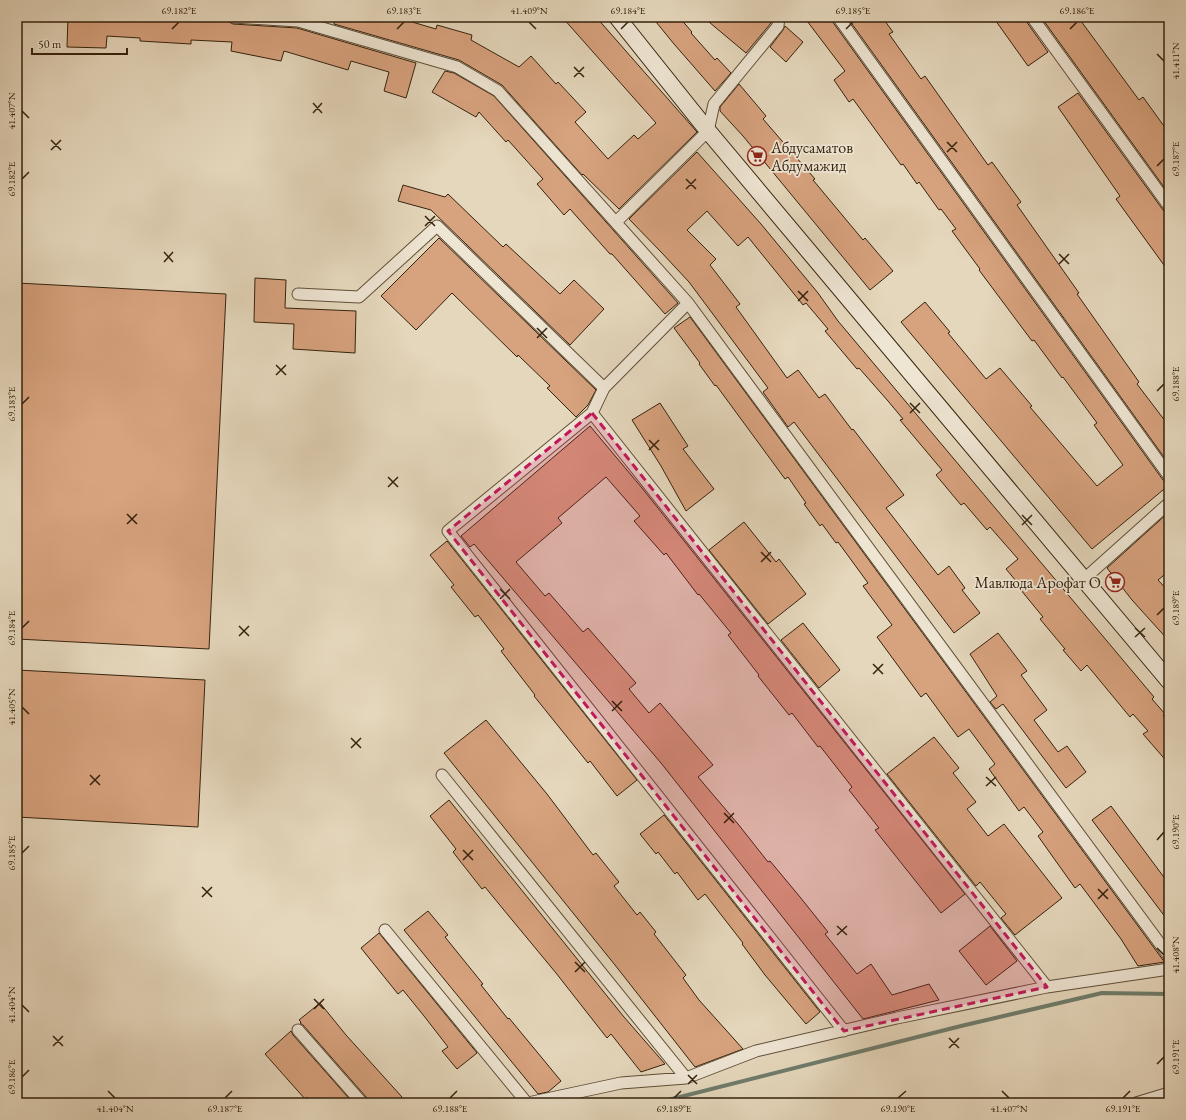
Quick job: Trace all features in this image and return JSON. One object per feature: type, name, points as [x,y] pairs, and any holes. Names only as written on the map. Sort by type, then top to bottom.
[{"type":"main road","points":[[617,17],[708,131],[1169,681]]},
{"type":"street","points":[[233,17],[298,21],[457,67],[498,91],[688,303],[1169,956]]},
{"type":"street","points":[[616,222],[708,131],[714,104],[778,26],[779,17]]},
{"type":"street","points":[[838,17],[1169,476]]},
{"type":"street","points":[[1032,17],[1169,206]]},
{"type":"street","points":[[298,294],[359,297],[437,226],[604,388]]},
{"type":"street","points":[[688,303],[604,388],[592,413],[448,531],[844,1031]]},
{"type":"street","points":[[592,413],[1047,987]]},
{"type":"street","points":[[1083,580],[1169,503]]},
{"type":"street","points":[[442,775],[686,1078]]},
{"type":"street","points":[[386,930],[528,1103],[621,1084],[686,1078],[756,1051],[897,1018],[1047,987],[1169,969]]},
{"type":"street","points":[[298,1030],[362,1103]]},
{"type":"street","points":[[1136,1103],[1169,1093]]},
{"type":"highlighted area","points":[[592,413],[1047,987],[844,1031],[448,531]]},
{"type":"building","points":[[68,17],[147,17],[192,19],[227,21],[233,24],[297,28],[416,63],[406,98],[384,91],[389,72],[351,61],[348,70],[284,51],[281,61],[231,51],[232,42],[191,40],[191,44],[140,41],[140,38],[107,36],[106,48],[67,47]]},
{"type":"building","points":[[335,17],[395,17],[436,29],[437,25],[472,35],[471,40],[519,67],[531,56],[556,84],[558,82],[586,112],[575,122],[608,159],[634,135],[638,139],[656,123],[562,17],[596,17],[697,132],[619,209],[583,174],[582,175],[502,85],[459,60],[334,24]]},
{"type":"building","points":[[652,17],[679,17],[715,60],[717,58],[731,73],[715,91],[674,44]]},
{"type":"building","points":[[703,17],[772,17],[771,23],[746,53]]},
{"type":"building","points":[[804,17],[831,17],[832,21],[1163,480],[1169,483],[1169,485],[1092,549],[901,322],[925,302],[950,332],[948,333],[986,379],[1000,368],[1032,406],[1030,407],[1097,486],[1123,465],[1094,425],[1097,423],[1034,340],[1032,341],[979,270],[980,269],[952,231],[956,229],[941,209],[939,210],[919,182],[917,184],[903,164],[901,165],[853,99],[849,102],[834,80],[845,71]]},
{"type":"building","points":[[847,17],[882,17],[893,32],[889,34],[921,79],[925,76],[988,165],[992,162],[1021,202],[1017,205],[1139,382],[1137,384],[1169,426],[1169,464]]},
{"type":"building","points":[[993,17],[1025,17],[1026,21],[1048,52],[1028,66]]},
{"type":"building","points":[[1041,17],[1078,17],[1139,100],[1143,97],[1169,133],[1169,194]]},
{"type":"building","points":[[785,26],[803,42],[786,62],[770,47]]},
{"type":"building","points":[[445,71],[454,73],[494,96],[678,303],[665,314],[570,209],[564,215],[537,184],[543,179],[508,140],[506,142],[479,112],[476,117],[432,92]]},
{"type":"building","points":[[739,84],[766,116],[763,119],[815,179],[813,180],[863,240],[865,238],[893,271],[870,290],[743,136],[720,111],[720,107]]},
{"type":"building","points":[[1078,93],[1163,210],[1169,213],[1169,272],[1116,199],[1120,196],[1058,107]]},
{"type":"building","points":[[697,152],[761,224],[818,293],[838,321],[1154,697],[1152,699],[1165,714],[1163,715],[1169,722],[1169,764],[1143,734],[1148,731],[1133,714],[1130,717],[1087,665],[1081,671],[1063,650],[1065,649],[1040,619],[1043,617],[1006,569],[1018,559],[990,527],[987,530],[964,503],[961,505],[936,475],[942,470],[900,420],[903,419],[888,401],[859,368],[857,369],[825,331],[828,329],[806,303],[803,305],[748,237],[738,246],[707,211],[687,230],[716,259],[710,265],[740,304],[736,307],[787,378],[798,370],[819,398],[825,394],[852,430],[853,429],[904,495],[886,508],[938,575],[949,566],[965,588],[962,590],[980,613],[954,633],[794,422],[788,427],[763,392],[768,388],[689,282],[629,219]]},
{"type":"building","points":[[403,185],[445,197],[448,194],[503,247],[506,244],[560,294],[574,280],[604,309],[570,345],[431,210],[398,201]]},
{"type":"building","points":[[439,238],[596,390],[588,405],[576,417],[547,388],[550,386],[518,355],[517,357],[452,293],[416,330],[381,296]]},
{"type":"building","points":[[255,278],[286,280],[285,308],[356,311],[355,353],[293,349],[294,324],[254,322]]},
{"type":"building","points":[[17,283],[226,294],[209,649],[17,639]]},
{"type":"building","points":[[690,317],[1165,962],[1138,966],[1121,939],[1080,884],[1075,888],[1038,836],[1043,832],[1024,807],[1019,811],[989,769],[995,764],[969,729],[958,737],[926,693],[921,697],[877,637],[892,625],[863,586],[868,583],[838,542],[836,543],[822,524],[820,526],[804,504],[806,503],[788,477],[785,479],[716,385],[715,386],[674,328]]},
{"type":"building","points":[[660,403],[688,446],[683,449],[714,489],[686,511],[661,466],[632,420]]},
{"type":"building","points":[[590,426],[642,488],[965,894],[941,913],[875,830],[879,828],[849,790],[852,787],[820,746],[818,747],[792,713],[789,715],[758,676],[759,675],[728,635],[731,633],[699,594],[698,595],[666,553],[664,555],[634,521],[640,516],[606,477],[558,518],[562,523],[516,562],[545,596],[549,593],[583,632],[588,628],[636,683],[629,689],[649,713],[660,703],[713,765],[698,777],[768,862],[770,861],[800,897],[828,932],[825,934],[857,974],[871,964],[892,995],[929,984],[939,1000],[863,1019],[661,763],[474,544],[470,547],[461,536]]},
{"type":"building","points":[[1169,512],[1169,571],[1158,580],[1169,592],[1169,641],[1132,600],[1107,568]]},
{"type":"building","points":[[744,522],[776,562],[779,559],[806,594],[768,624],[709,550]]},
{"type":"building","points":[[447,541],[637,780],[617,796],[590,761],[588,763],[534,696],[535,695],[501,651],[504,649],[478,615],[475,617],[451,587],[454,585],[430,555]]},
{"type":"building","points":[[803,623],[840,670],[819,688],[781,640]]},
{"type":"building","points":[[998,633],[1027,671],[1021,675],[1047,710],[1034,720],[1058,752],[1067,746],[1086,772],[1066,788],[1003,704],[996,709],[990,702],[997,696],[970,654]]},
{"type":"building","points":[[17,670],[205,680],[198,827],[17,817]]},
{"type":"building","points":[[486,720],[547,794],[593,855],[596,853],[619,882],[614,886],[637,915],[640,912],[656,932],[654,934],[686,975],[683,978],[699,1000],[743,1049],[695,1067],[444,753]]},
{"type":"building","points":[[934,737],[959,768],[953,773],[976,802],[967,809],[988,836],[1004,824],[1062,898],[1015,935],[1001,918],[1006,914],[980,882],[976,886],[887,774]]},
{"type":"building","points":[[449,800],[624,1017],[665,1064],[641,1072],[611,1034],[607,1038],[485,887],[482,889],[453,852],[456,849],[430,816]]},
{"type":"building","points":[[1111,806],[1169,884],[1169,922],[1092,820]]},
{"type":"building","points":[[664,815],[820,1012],[806,1024],[765,975],[742,944],[743,943],[705,894],[698,900],[677,872],[675,874],[658,852],[656,854],[640,834]]},
{"type":"building","points":[[428,911],[448,935],[445,937],[483,984],[481,985],[561,1081],[548,1092],[538,1094],[404,930]]},
{"type":"building","points":[[990,926],[1017,961],[986,985],[959,951]]},
{"type":"building","points":[[379,933],[477,1053],[457,1069],[442,1051],[448,1047],[424,1016],[403,990],[398,994],[361,948]]},
{"type":"building","points":[[320,1003],[346,1035],[402,1097],[396,1103],[369,1103],[367,1098],[300,1023],[301,1022],[299,1020]]},
{"type":"building","points":[[291,1031],[353,1103],[313,1103],[307,1097],[305,1099],[265,1054]]},
{"type":"waterway","points":[[656,1103],[961,1026],[1102,993],[1169,994]]},
{"type":"place","name":"Абдусаматов Абдумажид","points":[[757,156]]},
{"type":"place","name":"Мавлюда Арофат О","points":[[1115,582]]}]
